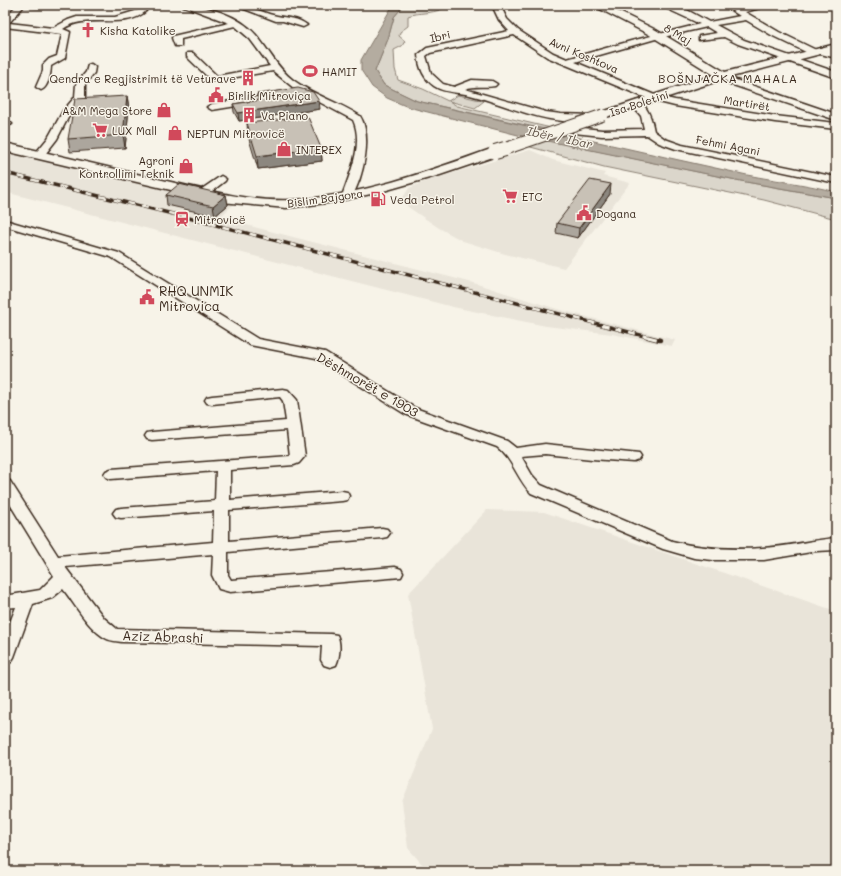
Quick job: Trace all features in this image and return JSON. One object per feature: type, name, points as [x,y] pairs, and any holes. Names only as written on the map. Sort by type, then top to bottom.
[{"type":"main road","name":"8 Maj","points":[[597,5],[657,36],[723,76]]},
{"type":"main road","name":"Isa Boletini","points":[[603,115],[723,76],[836,47]]},
{"type":"main road","name":"Bislim Bajgora","points":[[5,147],[203,194],[244,201],[287,204],[347,196],[422,178],[603,115]]},
{"type":"street","points":[[5,23],[21,5]]},
{"type":"street","points":[[27,5],[43,6]]},
{"type":"street","points":[[185,5],[217,15],[235,24],[252,36],[261,51],[290,82],[351,114],[360,123],[362,131],[360,154],[347,196]]},
{"type":"street","points":[[238,5],[269,16],[279,19],[284,18],[303,25]]},
{"type":"street","name":"Avni Koshtova","points":[[496,5],[503,20],[515,32],[550,55],[654,98]]},
{"type":"street","points":[[663,5],[684,12],[725,34],[758,48],[836,74]]},
{"type":"street","points":[[727,5],[776,34],[817,52],[836,55]]},
{"type":"street","points":[[739,11],[767,5]]},
{"type":"street","points":[[56,30],[69,21],[79,18],[116,19],[142,11]]},
{"type":"street","points":[[567,62],[657,36],[707,24],[748,17]]},
{"type":"street","points":[[116,19],[122,28]]},
{"type":"street","points":[[5,23],[66,32],[65,44],[61,58],[52,61],[45,67],[47,72],[41,86]]},
{"type":"street","points":[[178,44],[176,38],[235,24]]},
{"type":"street","name":"Ibri","points":[[515,32],[424,52],[423,62],[428,75],[440,86],[566,119],[603,115]]},
{"type":"street","points":[[702,38],[725,34]]},
{"type":"street","points":[[190,55],[214,79],[276,68]]},
{"type":"street","points":[[39,155],[52,140],[66,113],[80,98],[79,86],[81,81],[90,74],[91,67]]},
{"type":"street","points":[[723,76],[733,82],[836,117]]},
{"type":"street","points":[[454,89],[472,83],[485,85],[492,84]]},
{"type":"street","points":[[212,107],[308,92]]},
{"type":"street","points":[[506,103],[517,97]]},
{"type":"street","name":"Martirët","points":[[654,98],[775,120],[836,126]]},
{"type":"street","points":[[574,130],[590,133],[625,134],[649,132],[646,116],[636,104]]},
{"type":"street","name":"Ibri","points":[[523,108],[524,117],[555,126]]},
{"type":"street","name":"Fehmi Agani","points":[[649,132],[662,141],[680,147],[836,180]]},
{"type":"street","points":[[203,194],[221,179]]},
{"type":"street","name":"Dëshmorët e 1903","points":[[5,224],[115,255],[254,342],[320,355],[403,407],[434,421],[507,446],[513,454],[526,479],[542,492],[686,550],[713,554],[764,554],[817,545],[836,544]]},
{"type":"street","points":[[111,474],[294,460],[298,456],[290,400],[283,393],[212,400]]},
{"type":"street","points":[[152,436],[294,425]]},
{"type":"street","points":[[513,454],[526,449],[541,448],[577,453],[634,456]]},
{"type":"street","points":[[223,466],[220,575],[225,585],[230,586],[395,573]]},
{"type":"street","name":"Aziz Abrashi","points":[[5,484],[67,583],[98,622],[112,634],[122,636],[331,640],[330,660]]},
{"type":"street","points":[[122,512],[342,496]]},
{"type":"street","points":[[5,602],[48,594],[57,586],[59,568],[220,547],[382,533]]},
{"type":"street","points":[[5,657],[27,598]]},
{"type":"shaded area","points":[[404,5],[434,5],[442,9],[434,12],[408,16],[408,26],[400,32],[399,36],[405,41],[402,46],[394,50],[395,69],[398,80],[423,89],[448,101],[458,95],[484,101],[475,108],[449,101],[457,106],[551,128],[546,129],[530,126],[417,101],[384,85],[375,71],[388,39],[394,17]]},
{"type":"shaded area","points":[[545,140],[746,182],[836,198],[836,219],[764,200],[604,167],[527,146]]},
{"type":"shaded area","points":[[5,150],[235,203],[219,218],[477,284],[557,309],[675,340],[672,346],[612,334],[546,326],[453,307],[5,192]]},
{"type":"shaded area","points":[[530,150],[553,160],[605,173],[603,176],[630,183],[564,268],[505,254],[463,241],[439,228],[408,207],[402,199],[409,188],[426,181]]},
{"type":"shaded area","points":[[487,510],[544,512],[836,611],[836,871],[428,871],[408,848],[402,802],[432,729],[408,594]]},
{"type":"water","name":"Ibër / Ibar","points":[[393,5],[404,5],[394,17],[388,39],[375,71],[384,85],[417,101],[747,175],[825,189],[836,192],[836,198],[746,182],[518,135],[408,107],[387,98],[372,87],[361,70],[361,60]]},
{"type":"building","points":[[298,88],[313,92],[319,101],[238,113],[233,104],[261,100],[257,94]]},
{"type":"building","name":"LUX Mall","points":[[127,96],[123,135],[68,139],[75,99]]},
{"type":"building","points":[[308,117],[321,148],[257,156],[247,123]]},
{"type":"building","points":[[590,180],[611,184],[579,228],[557,223]]},
{"type":"building","points":[[179,184],[226,195],[213,206],[166,195]]},
{"type":"railway","points":[[5,173],[185,217],[652,338]]},
{"type":"railway","points":[[648,337],[652,338]]},
{"type":"railway","points":[[652,338],[660,340]]},
{"type":"place","name":"Kisha Katolike","points":[[88,30]]},
{"type":"place","name":"HAMIT","points":[[310,71]]},
{"type":"place","name":"Qendra e Regjistrimit të Veturave","points":[[248,78]]},
{"type":"place","name":"Birlik Mitroviça","points":[[216,95]]},
{"type":"place","name":"A&M Mega Store","points":[[164,110]]},
{"type":"place","name":"Va Piano","points":[[249,115]]},
{"type":"place","name":"LUX Mall","points":[[100,130]]},
{"type":"place","name":"NEPTUN Mitrovicë","points":[[175,133]]},
{"type":"place","name":"INTEREX","points":[[284,149]]},
{"type":"place","name":"Agroni Kontrollimi Teknik","points":[[186,166]]},
{"type":"place","name":"ETC","points":[[510,196]]},
{"type":"place","name":"Veda Petrol","points":[[378,199]]},
{"type":"place","name":"Dogana","points":[[584,213]]},
{"type":"place","name":"Mitrovicë","points":[[182,219]]},
{"type":"place","name":"RHQ UNMIK Mitrovica","points":[[147,297]]},
{"type":"district","name":"BOŠNJAČKA MAHALA","points":[[728,78]]}]
